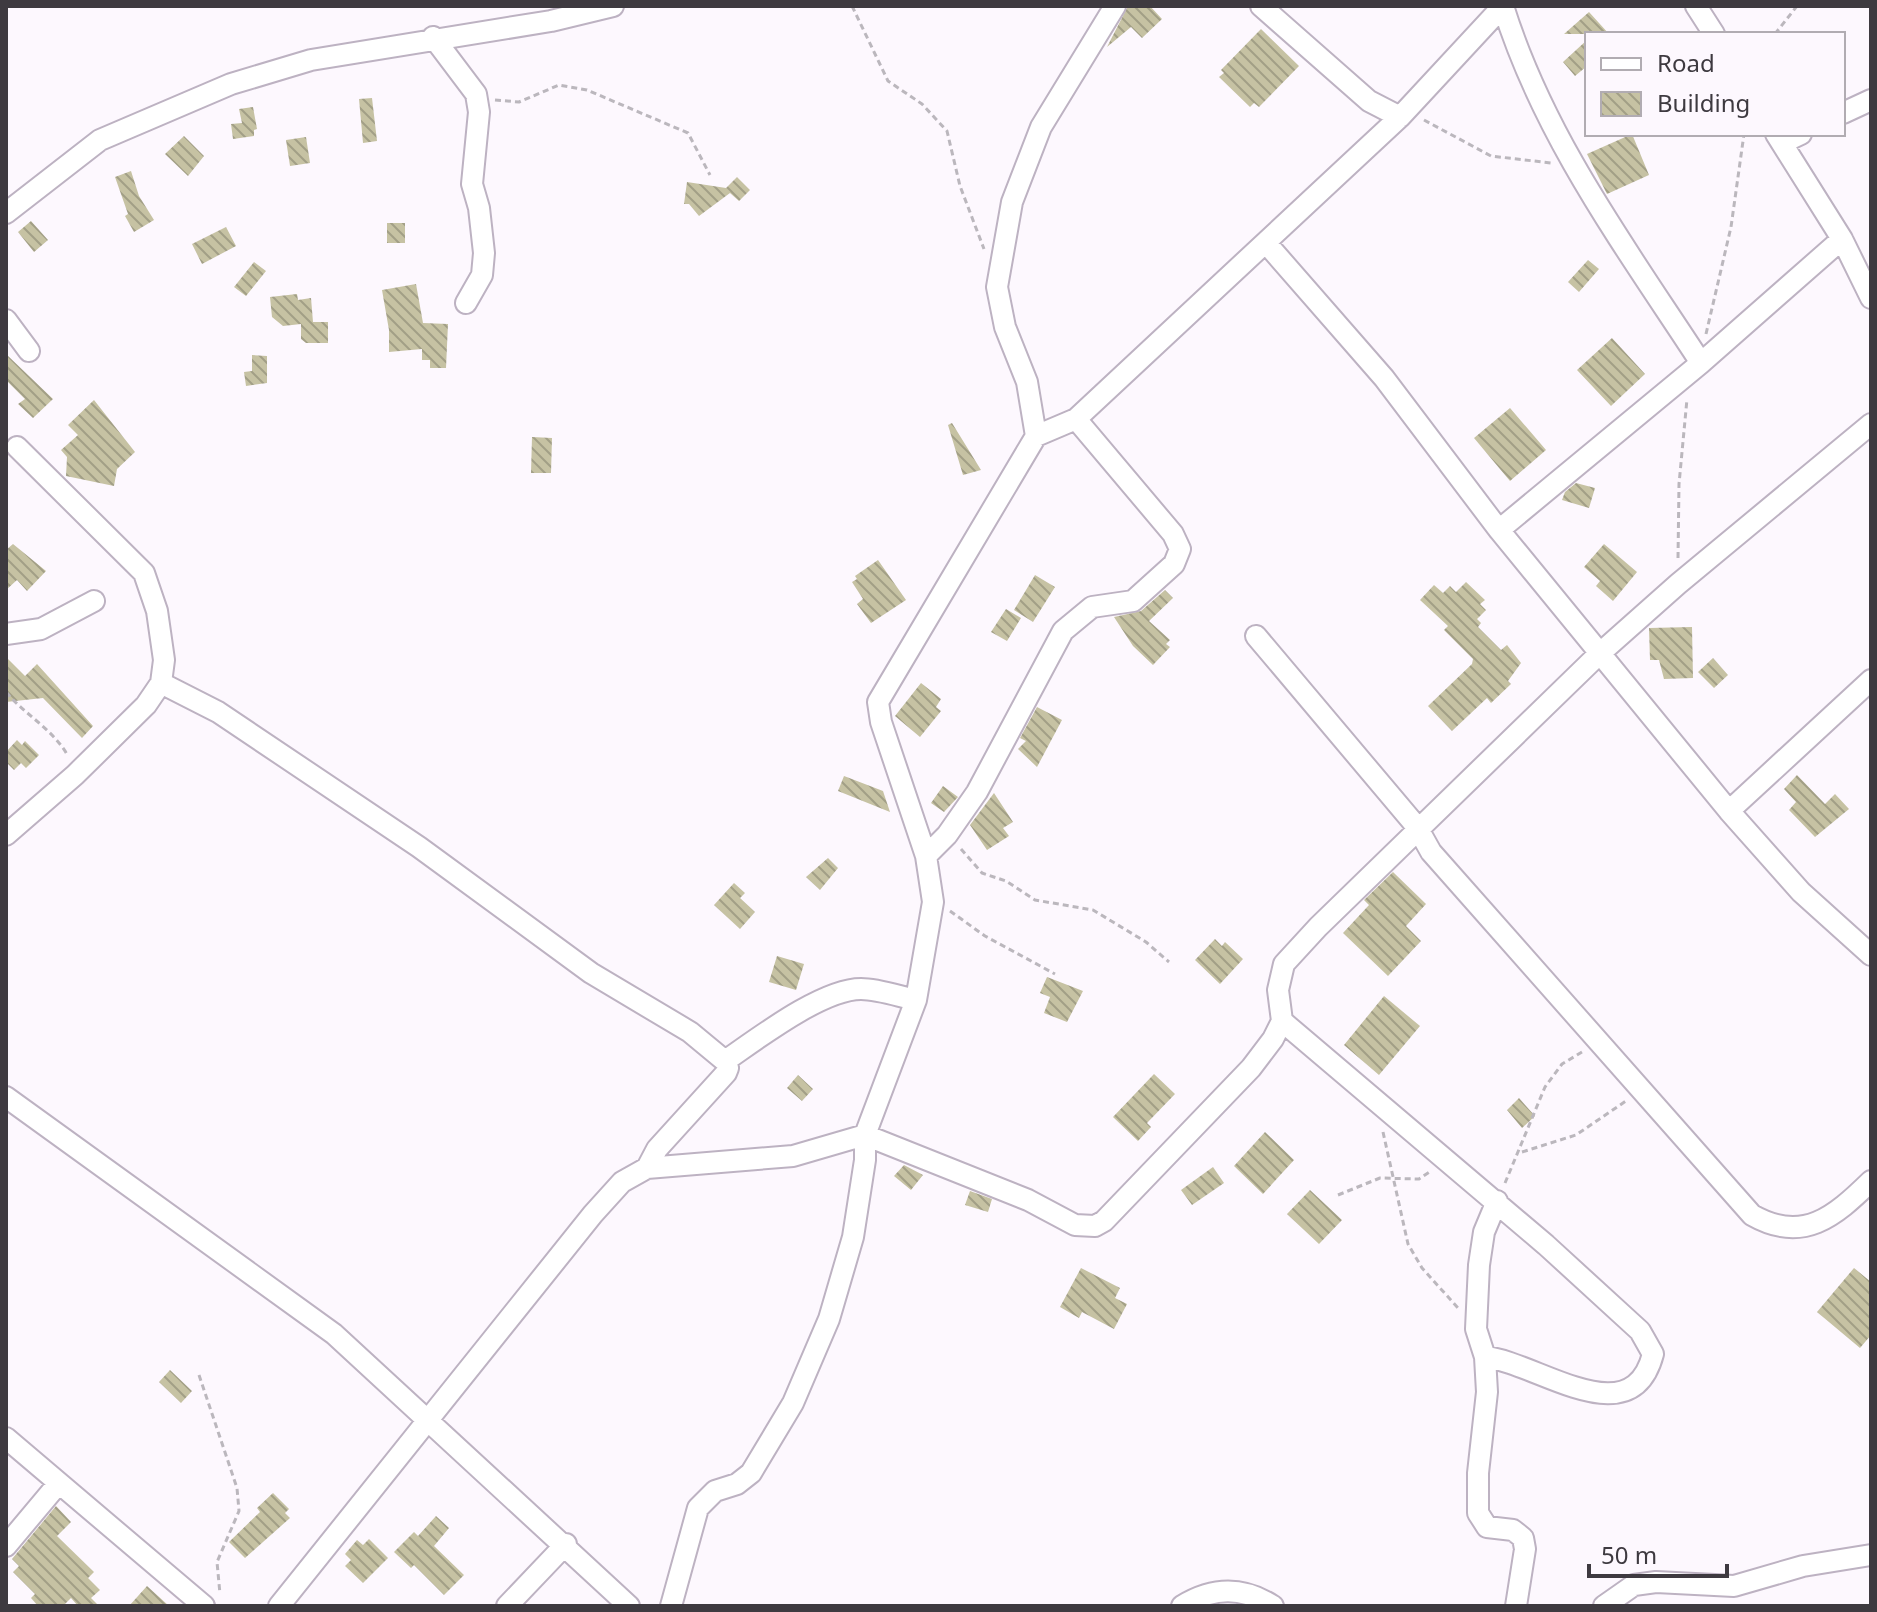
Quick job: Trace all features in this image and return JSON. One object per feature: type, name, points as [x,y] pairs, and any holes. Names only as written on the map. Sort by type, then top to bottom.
[{"type":"street","points":[[6,213],[100,140],[231,84],[311,60],[433,37],[551,21],[613,6]]},
{"type":"street","points":[[1036,436],[1027,382],[1005,327],[997,287],[1012,202],[1041,127],[1115,6]]},
{"type":"street","points":[[1261,6],[1369,101],[1400,117]]},
{"type":"street","points":[[671,1606],[698,1508],[715,1491],[737,1484],[756,1466],[793,1403],[829,1319],[853,1237],[865,1160],[865,1135],[916,1000],[933,902],[926,856],[881,722],[878,702],[1036,436],[1076,419],[1267,244],[1400,117],[1503,6],[1521,64],[1575,166],[1701,363]]},
{"type":"street","points":[[1696,6],[1713,32]]},
{"type":"street","points":[[433,37],[476,94],[479,138],[472,184],[479,208],[484,253],[482,275],[466,303]]},
{"type":"street","points":[[1845,112],[1871,100]]},
{"type":"street","points":[[1786,137],[1871,297]]},
{"type":"street","points":[[1499,530],[1701,363],[1842,239]]},
{"type":"street","points":[[1267,244],[1384,378],[1598,655],[1729,811],[1801,892],[1868,945]]},
{"type":"street","points":[[6,320],[29,351]]},
{"type":"street","points":[[926,856],[947,835],[977,792],[1063,631],[1078,615],[1092,607],[1133,601],[1174,564],[1180,549],[1173,534],[1076,419]]},
{"type":"street","points":[[279,1606],[593,1214],[622,1182],[647,1168],[793,1156],[865,1135],[1028,1200],[1075,1225],[1095,1226],[1104,1221],[1251,1068],[1282,1021],[1278,990],[1284,964],[1417,827],[1598,655],[1678,584],[1871,424]]},
{"type":"street","points":[[6,835],[75,775],[146,705],[161,683],[162,636],[144,573],[17,447]]},
{"type":"street","points":[[6,634],[41,629],[94,601]]},
{"type":"street","points":[[1256,636],[1417,827],[1431,852],[1752,1215],[1768,1224],[1814,1226],[1844,1208],[1871,1181]]},
{"type":"street","points":[[1729,811],[1871,680]]},
{"type":"street","points":[[161,683],[218,712],[419,847],[591,973],[690,1032],[725,1061],[728,1068],[726,1073],[657,1149],[647,1168]]},
{"type":"street","points":[[725,1061],[785,1019],[850,990],[864,988],[916,1000]]},
{"type":"street","points":[[1282,1021],[1497,1201],[1640,1331],[1653,1354],[1649,1368],[1635,1387],[1616,1394],[1591,1393],[1514,1363],[1485,1357]]},
{"type":"street","points":[[6,1097],[334,1334],[426,1422],[566,1544],[629,1606]]},
{"type":"street","points":[[1497,1201],[1484,1232],[1479,1265],[1476,1329],[1485,1357],[1487,1392],[1478,1473],[1478,1513],[1487,1527],[1513,1530],[1523,1538],[1525,1549],[1516,1606]]},
{"type":"street","points":[[6,1438],[204,1606]]},
{"type":"street","points":[[6,1546],[58,1484]]},
{"type":"street","points":[[507,1606],[566,1544]]},
{"type":"street","points":[[1604,1606],[1634,1585],[1656,1582],[1734,1586],[1803,1566],[1871,1555]]},
{"type":"street","points":[[1182,1606],[1212,1591],[1231,1590],[1250,1594],[1273,1606]]},
{"type":"path","points":[[852,6],[888,81],[922,104],[947,131],[960,186],[997,287]]},
{"type":"path","points":[[1777,32],[1797,6]]},
{"type":"path","points":[[476,94],[511,103],[559,85],[587,90],[688,133],[710,175]]},
{"type":"path","points":[[1400,117],[1422,119],[1491,156],[1575,166]]},
{"type":"path","points":[[6,692],[61,743],[75,775]]},
{"type":"path","points":[[947,835],[982,873],[1006,881],[1035,900],[1093,910],[1146,942],[1169,962]]},
{"type":"path","points":[[933,902],[1055,974]]},
{"type":"path","points":[[1497,1201],[1552,1075],[1562,1064],[1599,1041]]},
{"type":"path","points":[[1521,1152],[1576,1135],[1642,1090]]},
{"type":"path","points":[[1380,1102],[1394,1177],[1414,1255],[1476,1329]]},
{"type":"path","points":[[1338,1195],[1380,1178],[1419,1179],[1445,1157]]},
{"type":"path","points":[[199,1375],[237,1488],[239,1511],[217,1562],[222,1606]]},
{"type":"building","points":[[1128,6],[1150,6],[1162,19],[1142,38],[1131,27],[1107,47]]},
{"type":"building","points":[[1589,12],[1607,32],[1585,32],[1564,34]]},
{"type":"building","points":[[1261,29],[1299,66],[1259,107],[1254,103],[1250,107],[1219,77],[1224,73],[1221,70]]},
{"type":"building","points":[[1585,42],[1585,68],[1575,76],[1563,62]]},
{"type":"building","points":[[372,98],[377,141],[363,143],[359,99]]},
{"type":"building","points":[[253,107],[257,129],[254,136],[233,139],[231,124],[242,123],[239,109]]},
{"type":"building","points":[[184,136],[204,156],[188,176],[165,154]]},
{"type":"building","points":[[1633,136],[1649,175],[1607,194],[1587,154]]},
{"type":"building","points":[[306,137],[310,163],[290,166],[286,140]]},
{"type":"building","points":[[131,171],[139,196],[154,220],[134,232],[125,216],[128,214],[115,177]]},
{"type":"building","points":[[737,177],[750,190],[739,201],[730,193],[699,216],[689,204],[684,204],[687,182],[726,188]]},
{"type":"building","points":[[31,221],[48,240],[34,252],[18,232]]},
{"type":"building","points":[[387,223],[405,223],[405,243],[387,243]]},
{"type":"building","points":[[226,227],[236,246],[202,264],[192,244]]},
{"type":"building","points":[[1588,260],[1599,269],[1579,292],[1568,282]]},
{"type":"building","points":[[254,262],[266,271],[246,296],[234,287]]},
{"type":"building","points":[[416,284],[423,323],[448,324],[446,368],[430,368],[430,360],[422,360],[422,349],[389,352],[389,330],[382,290]]},
{"type":"building","points":[[297,294],[298,300],[311,298],[313,322],[328,322],[328,343],[306,343],[301,339],[301,324],[283,326],[272,317],[270,297]]},
{"type":"building","points":[[1612,338],[1645,374],[1611,406],[1577,370]]},
{"type":"building","points":[[6,354],[53,399],[33,418],[18,404],[25,399],[6,380]]},
{"type":"building","points":[[252,355],[267,356],[267,383],[246,386],[244,372],[252,371]]},
{"type":"building","points":[[94,400],[135,452],[117,469],[114,486],[66,476],[67,457],[61,450],[78,435],[68,425]]},
{"type":"building","points":[[1510,408],[1546,450],[1510,481],[1474,438]]},
{"type":"building","points":[[952,423],[981,470],[963,475],[948,425]]},
{"type":"building","points":[[532,437],[552,438],[551,473],[531,473]]},
{"type":"building","points":[[1576,483],[1595,488],[1589,508],[1562,500],[1565,492]]},
{"type":"building","points":[[13,544],[46,571],[27,591],[17,580],[6,590],[6,550]]},
{"type":"building","points":[[1604,544],[1637,572],[1613,601],[1596,586],[1600,581],[1584,567]]},
{"type":"building","points":[[878,560],[906,600],[871,623],[857,604],[863,599],[852,582],[857,579],[855,576]]},
{"type":"building","points":[[1035,575],[1055,587],[1033,622],[1014,610]]},
{"type":"building","points":[[1466,582],[1485,600],[1480,604],[1486,610],[1477,619],[1481,623],[1478,627],[1501,650],[1507,645],[1521,663],[1508,681],[1511,684],[1491,703],[1487,698],[1452,731],[1428,706],[1472,664],[1473,659],[1444,630],[1448,626],[1420,600],[1434,585],[1443,593],[1450,586],[1456,592]]},
{"type":"building","points":[[1165,590],[1173,598],[1149,621],[1170,640],[1166,644],[1170,647],[1153,665],[1133,646],[1114,617],[1141,611]]},
{"type":"building","points":[[1006,609],[1021,618],[1007,641],[991,632]]},
{"type":"building","points":[[1692,627],[1693,678],[1664,679],[1659,660],[1650,660],[1649,628]]},
{"type":"building","points":[[6,657],[25,676],[37,664],[93,726],[82,738],[43,698],[6,702]]},
{"type":"building","points":[[1713,658],[1728,675],[1714,688],[1698,672]]},
{"type":"building","points":[[921,683],[941,699],[936,707],[941,711],[920,737],[895,716]]},
{"type":"building","points":[[1037,707],[1062,720],[1037,767],[1018,749],[1026,741],[1020,738]]},
{"type":"building","points":[[17,740],[22,745],[25,741],[39,755],[26,768],[21,763],[14,770],[6,762],[6,752]]},
{"type":"building","points":[[1797,775],[1825,804],[1835,794],[1849,809],[1815,837],[1789,810],[1796,802],[1784,789]]},
{"type":"building","points":[[844,776],[883,791],[890,812],[838,791]]},
{"type":"building","points":[[943,786],[958,797],[944,812],[931,803]]},
{"type":"building","points":[[994,793],[1013,822],[1003,828],[1009,836],[987,850],[970,825]]},
{"type":"building","points":[[828,858],[838,868],[820,890],[806,877]]},
{"type":"building","points":[[1393,872],[1426,904],[1406,926],[1421,941],[1388,976],[1343,933],[1369,905],[1364,900]]},
{"type":"building","points":[[734,883],[745,893],[740,898],[755,912],[740,929],[714,905]]},
{"type":"building","points":[[1215,939],[1222,946],[1225,942],[1243,959],[1220,984],[1195,960]]},
{"type":"building","points":[[777,956],[804,964],[796,990],[769,982]]},
{"type":"building","points":[[1047,977],[1083,991],[1067,1022],[1044,1013],[1050,997],[1040,993]]},
{"type":"building","points":[[1384,996],[1420,1026],[1379,1075],[1344,1045]]},
{"type":"building","points":[[1154,1074],[1175,1094],[1147,1123],[1151,1127],[1138,1141],[1113,1117]]},
{"type":"building","points":[[798,1075],[813,1089],[802,1101],[787,1088]]},
{"type":"building","points":[[1519,1098],[1535,1116],[1522,1128],[1507,1110]]},
{"type":"building","points":[[1265,1132],[1294,1160],[1263,1194],[1234,1166]]},
{"type":"building","points":[[904,1165],[923,1175],[911,1190],[894,1176]]},
{"type":"building","points":[[1213,1167],[1224,1183],[1192,1205],[1181,1190]]},
{"type":"building","points":[[1310,1190],[1342,1220],[1319,1244],[1287,1214]]},
{"type":"building","points":[[970,1191],[992,1199],[988,1212],[965,1205]]},
{"type":"building","points":[[1081,1268],[1120,1288],[1115,1298],[1127,1304],[1114,1329],[1082,1312],[1079,1318],[1060,1307]]},
{"type":"building","points":[[1854,1268],[1871,1282],[1871,1335],[1860,1348],[1817,1312]]},
{"type":"building","points":[[170,1370],[192,1391],[181,1403],[159,1382]]},
{"type":"building","points":[[273,1493],[289,1509],[285,1513],[290,1518],[245,1558],[229,1542],[260,1512],[257,1508]]},
{"type":"building","points":[[56,1506],[71,1522],[57,1536],[94,1572],[88,1578],[100,1590],[91,1598],[99,1606],[78,1606],[71,1598],[63,1606],[38,1606],[31,1598],[35,1594],[13,1572],[19,1566],[12,1559]]},
{"type":"building","points":[[436,1516],[449,1528],[434,1546],[464,1575],[444,1595],[414,1565],[411,1568],[394,1552],[414,1532],[418,1536]]},
{"type":"building","points":[[369,1539],[388,1558],[363,1583],[345,1566],[351,1560],[345,1554],[357,1540],[363,1545]]},
{"type":"building","points":[[147,1586],[169,1606],[129,1606]]}]
